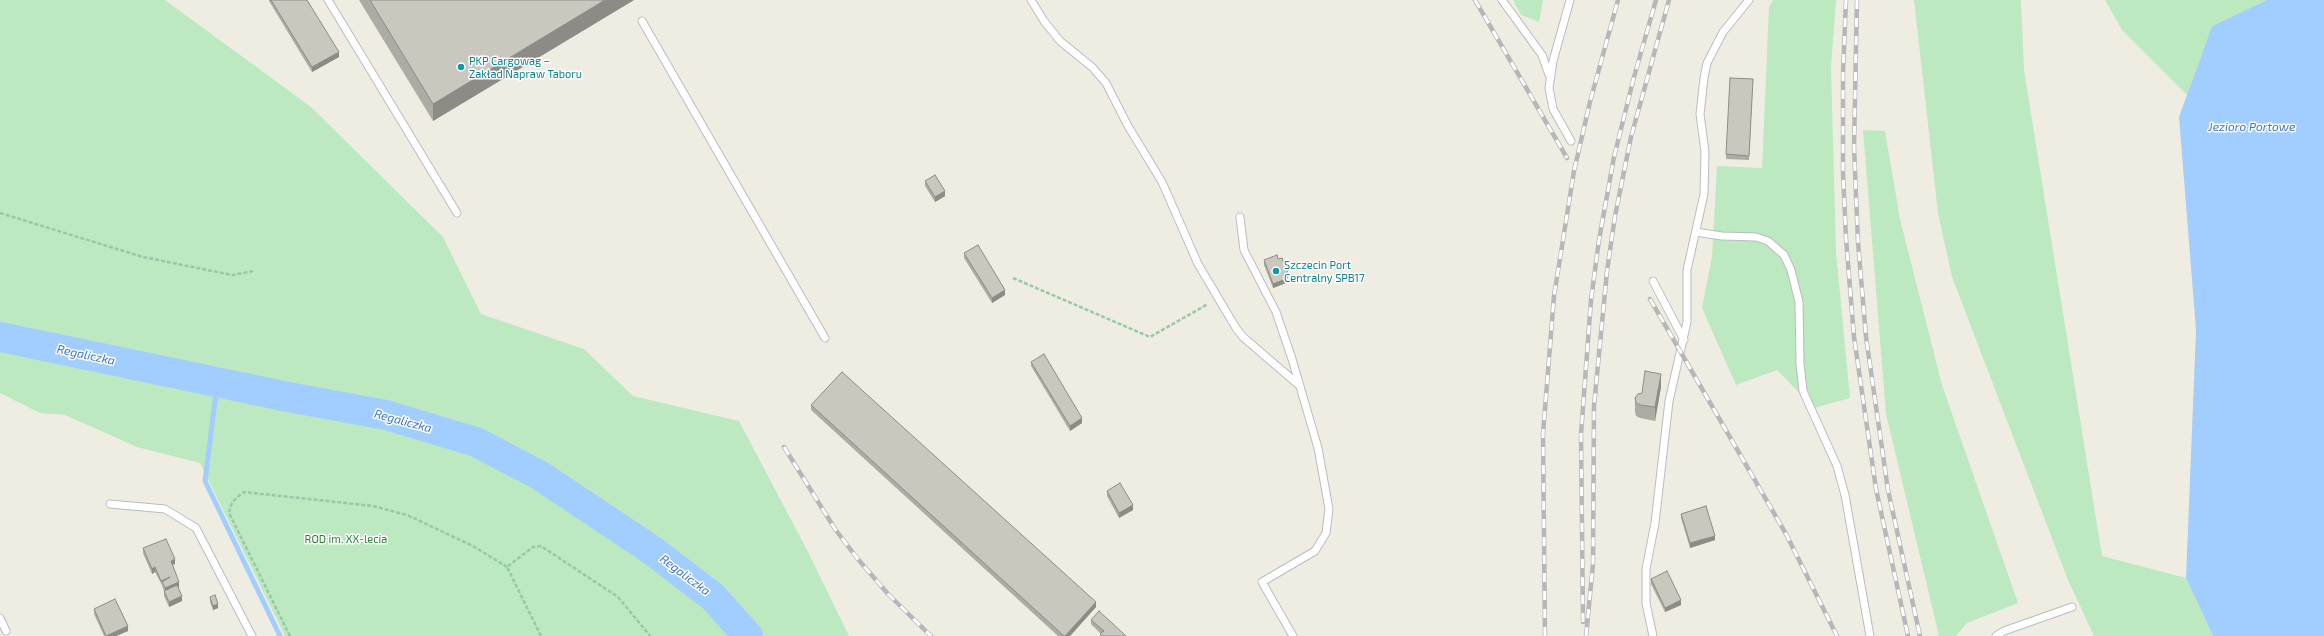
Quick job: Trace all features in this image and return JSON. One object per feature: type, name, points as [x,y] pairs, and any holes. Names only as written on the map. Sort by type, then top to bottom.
[{"type":"lane","points":[[328,0],[457,213]]},
{"type":"lane","points":[[1031,0],[1044,22],[1060,41],[1084,59],[1106,83],[1128,126],[1165,187],[1198,264],[1218,300],[1243,337],[1300,386]]},
{"type":"lane","points":[[1502,0],[1542,55],[1550,78]]},
{"type":"lane","points":[[1570,0],[1557,42],[1549,88],[1553,109],[1571,141]]},
{"type":"lane","points":[[1653,636],[1646,603],[1646,569],[1656,523],[1669,401],[1684,340],[1688,310],[1688,270],[1706,178],[1700,114],[1704,78],[1707,63],[1723,32],[1749,0]]},
{"type":"lane","points":[[642,21],[825,338]]},
{"type":"lane","points":[[1240,217],[1244,250],[1276,312],[1300,386],[1318,448],[1329,518],[1326,533],[1315,551],[1262,582],[1293,636]]},
{"type":"lane","points":[[1696,232],[1722,236],[1751,236],[1768,241],[1784,255],[1791,270],[1798,302],[1800,364],[1803,392],[1827,442],[1841,481],[1870,636]]},
{"type":"lane","points":[[1653,281],[1684,340]]},
{"type":"lane","points":[[110,504],[165,509],[196,528],[252,636]]},
{"type":"lane","points":[[1996,636],[2004,631],[2072,607]]},
{"type":"lane","points":[[0,618],[6,631]]},
{"type":"path","points":[[0,213],[143,257],[232,275],[254,271]]},
{"type":"path","points":[[1014,278],[1150,337],[1218,300]]},
{"type":"path","points":[[290,636],[229,512],[231,505],[236,498],[244,492],[372,506],[407,515],[474,546],[507,567],[541,636]]},
{"type":"path","points":[[507,567],[533,547],[541,546],[618,597],[650,636]]},
{"type":"green space","name":"ROD im. XX-lecia","points":[[0,0],[165,0],[311,107],[443,237],[481,314],[584,349],[633,396],[739,421],[807,550],[849,636],[285,636],[200,463],[137,447],[65,415],[40,413],[0,393]]},
{"type":"green space","points":[[1513,0],[1543,0],[1539,22],[1521,15]]},
{"type":"green space","points":[[1773,0],[1836,0],[1831,67],[1836,252],[1850,398],[1814,408],[1777,370],[1736,385],[1702,308],[1712,256],[1717,166],[1762,168],[1769,7]]},
{"type":"green space","points":[[1914,0],[2021,0],[2024,70],[2102,556],[2186,578],[2213,636],[2094,636],[2068,580],[1952,277],[1938,213]]},
{"type":"green space","points":[[2105,0],[2267,0],[2212,26],[2187,95],[2122,30]]},
{"type":"green space","points":[[1863,130],[1885,131],[1900,219],[1942,385],[2018,603],[1967,623],[1956,636],[1939,636],[1886,414]]},
{"type":"water","name":"Jezioro Portowe","points":[[2267,0],[2324,0],[2324,636],[2213,636],[2186,578],[2196,330],[2179,117],[2212,26]]},
{"type":"building","points":[[271,0],[307,0],[339,52],[312,67]]},
{"type":"building","name":"PKP Cargowag – Zakład Napraw Taboru","points":[[370,0],[605,0],[433,104]]},
{"type":"building","points":[[1730,78],[1753,79],[1749,156],[1726,154]]},
{"type":"building","points":[[935,175],[945,191],[935,197],[925,181]]},
{"type":"building","points":[[978,245],[1005,290],[992,298],[964,253]]},
{"type":"building","name":"Szczecin Port Centralny SPB17","points":[[1277,255],[1278,259],[1282,258],[1288,273],[1284,275],[1286,279],[1273,284],[1264,260]]},
{"type":"building","points":[[1044,354],[1082,418],[1070,426],[1031,362]]},
{"type":"building","points":[[1645,371],[1661,374],[1655,407],[1636,403],[1635,398],[1638,394],[1642,393]]},
{"type":"building","points":[[842,372],[1096,602],[1065,636],[811,405]]},
{"type":"building","points":[[1120,483],[1133,505],[1119,513],[1107,491]]},
{"type":"building","points":[[1706,506],[1715,536],[1690,543],[1681,514]]},
{"type":"building","points":[[166,539],[175,559],[171,561],[179,582],[165,588],[162,582],[170,577],[161,581],[155,567],[152,569],[143,548]]},
{"type":"building","points":[[1667,571],[1681,600],[1665,608],[1651,579]]},
{"type":"building","points":[[177,585],[182,596],[169,602],[164,591]]},
{"type":"building","points":[[215,595],[218,604],[213,606],[210,597]]},
{"type":"building","points":[[115,599],[128,626],[106,636],[94,609]]},
{"type":"building","points":[[1099,611],[1126,636],[1102,636],[1100,634],[1104,631],[1091,620]]},
{"type":"waterway","name":"Regaliczka","points":[[0,337],[288,397],[386,415],[476,442],[539,475],[653,551],[713,597],[748,636]]},
{"type":"waterway","points":[[217,385],[205,481],[280,636]]},
{"type":"railway","points":[[1475,0],[1567,158]]},
{"type":"railway","points":[[1545,636],[1543,434],[1554,296],[1574,171],[1590,102],[1618,0]]},
{"type":"railway","points":[[1583,622],[1581,434],[1591,300],[1599,240],[1614,157],[1634,77],[1656,0]]},
{"type":"railway","points":[[1586,636],[1593,564],[1594,406],[1607,271],[1615,216],[1631,137],[1669,0]]},
{"type":"railway","points":[[1846,0],[1843,73],[1843,172],[1846,239],[1854,337],[1876,489],[1908,636]]},
{"type":"railway","points":[[1857,0],[1854,147],[1858,242],[1866,337],[1888,490],[1920,636]]},
{"type":"railway","points":[[1650,299],[1786,534],[1837,636]]},
{"type":"railway","points":[[784,447],[835,529],[857,558],[888,594],[931,636]]},
{"type":"place","name":"PKP Cargowag – Zakład Napraw Taboru","points":[[461,67]]},
{"type":"place","name":"Szczecin Port Centralny SPB17","points":[[1276,271]]}]
